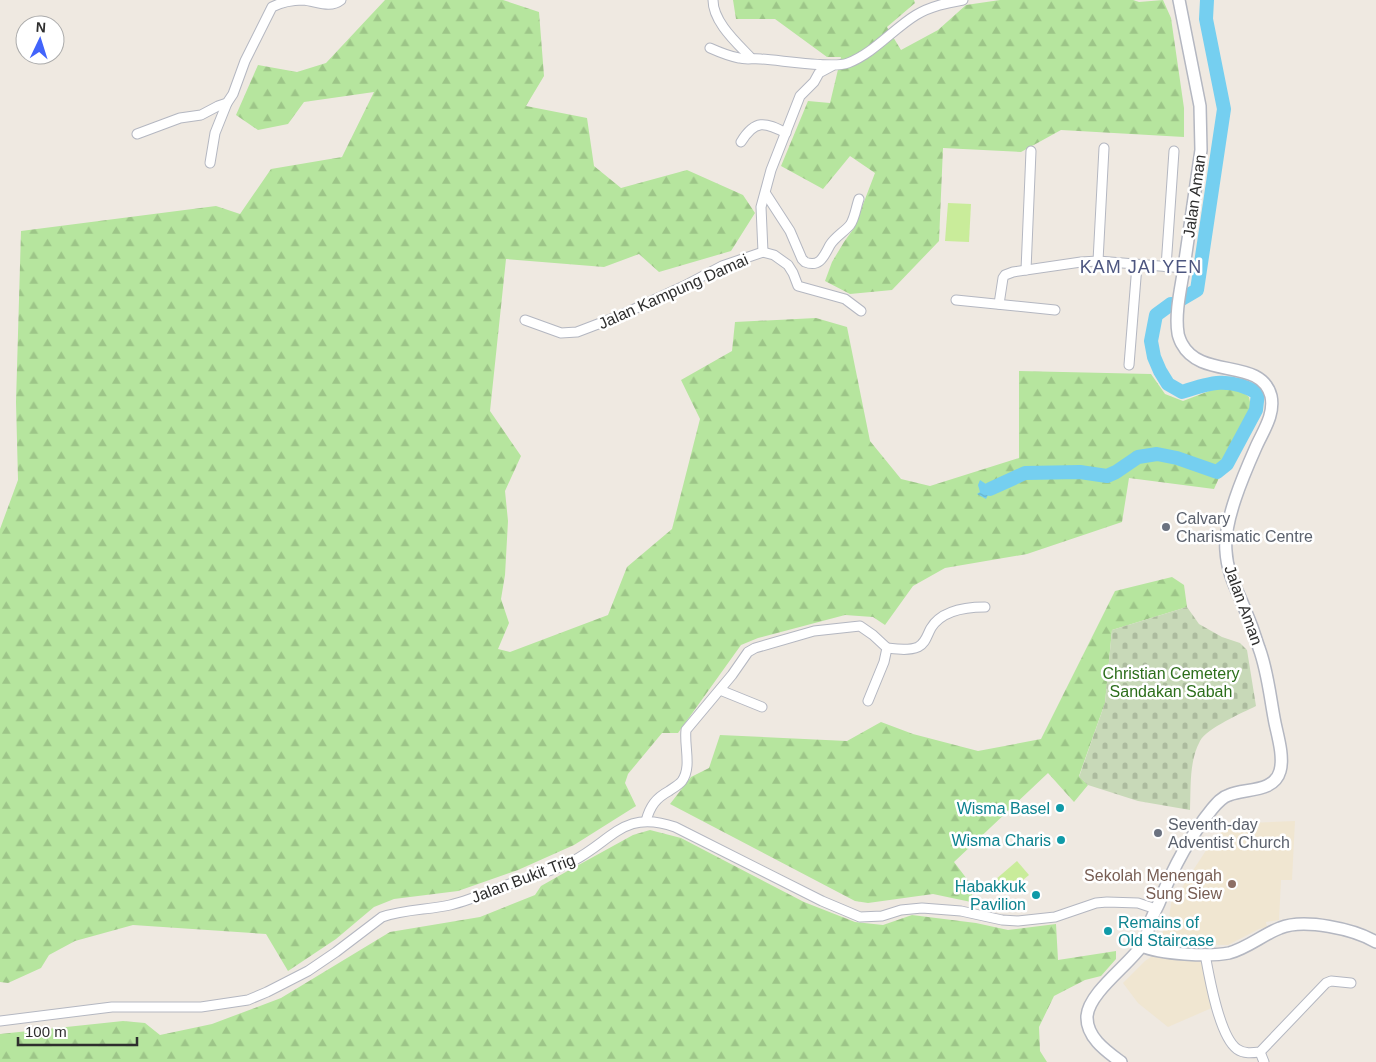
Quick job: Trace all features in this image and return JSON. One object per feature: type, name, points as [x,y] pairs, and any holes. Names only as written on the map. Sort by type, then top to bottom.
[{"type":"street","points":[[210,163],[215,134],[227,103],[233,94],[245,62],[272,8],[291,1],[304,0],[332,4],[341,0]]},
{"type":"street","points":[[713,0],[714,9],[721,22],[751,58]]},
{"type":"street","points":[[710,48],[742,59],[751,58],[832,66],[848,64],[866,53],[916,15],[942,4],[963,0]]},
{"type":"street","name":"Jalan Aman","points":[[1142,946],[1165,888],[1191,838],[1218,802],[1227,795],[1272,783],[1278,776],[1281,768],[1279,743],[1261,652],[1229,573],[1225,536],[1230,516],[1255,449],[1271,416],[1270,394],[1265,384],[1258,378],[1247,373],[1213,366],[1196,360],[1181,343],[1178,333],[1178,315],[1202,132],[1196,79],[1179,0]]},
{"type":"street","points":[[763,252],[761,206],[766,194],[771,170],[800,96],[814,82],[819,73],[832,66]]},
{"type":"street","points":[[137,134],[180,118],[201,115],[227,103]]},
{"type":"street","points":[[741,142],[748,131],[759,125],[772,125],[786,133]]},
{"type":"street","points":[[1098,261],[1104,148]]},
{"type":"street","points":[[1026,270],[1031,151]]},
{"type":"street","points":[[1166,267],[1174,151]]},
{"type":"street","points":[[766,194],[790,231],[802,259],[812,264],[817,263],[825,256],[830,245],[850,225],[859,199]]},
{"type":"street","name":"Jalan Kampung Damai","points":[[525,320],[561,333],[577,332],[627,313],[722,266],[763,252],[774,255],[788,265],[798,286],[845,299],[861,312]]},
{"type":"street","points":[[999,304],[1002,278],[1008,273],[1098,261],[1184,268]]},
{"type":"street","points":[[1129,365],[1136,265]]},
{"type":"street","points":[[956,300],[1055,310]]},
{"type":"street","points":[[646,821],[650,807],[659,797],[682,781],[687,763],[686,730],[732,675],[748,652],[755,648],[814,631],[860,626],[887,648],[908,649],[920,647],[925,642],[932,626],[946,614],[968,607],[984,607]]},
{"type":"street","points":[[868,701],[884,662],[887,648]]},
{"type":"street","points":[[720,690],[762,707]]},
{"type":"street","name":"Jalan Bukit Trig","points":[[0,1021],[112,1007],[186,1008],[248,1000],[308,971],[382,917],[467,901],[572,861],[621,829],[646,821],[676,827],[822,901],[860,916],[882,916],[901,910],[922,908],[961,911],[1002,920],[1018,921],[1055,917],[1096,903],[1107,902],[1138,903],[1156,909]]},
{"type":"street","points":[[1121,1062],[1104,1049],[1091,1033],[1087,1015],[1094,999],[1142,946],[1154,951],[1205,954],[1228,953],[1280,928],[1298,923],[1360,933],[1376,942]]},
{"type":"street","points":[[1205,954],[1209,977],[1226,1034],[1239,1051],[1260,1052],[1322,986],[1331,981],[1352,984]]},
{"type":"street","points":[[1260,1052],[1264,1062]]},
{"type":"shaded area","name":"Sekolah Menengah Sung Siew","points":[[1295,821],[1292,880],[1281,880],[1279,920],[1266,922],[1267,927],[1259,929],[1228,945],[1176,944],[1175,947],[1161,945],[1164,924],[1168,925],[1172,897],[1179,898],[1181,889],[1214,838],[1228,824]]},
{"type":"shaded area","points":[[1154,955],[1201,959],[1214,1007],[1168,1027],[1138,1003],[1123,983],[1145,961]]},
{"type":"green space","points":[[385,0],[503,0],[539,12],[544,76],[526,106],[587,118],[594,166],[621,188],[687,170],[743,195],[755,213],[731,251],[659,272],[639,254],[604,267],[506,259],[490,411],[521,456],[505,491],[508,521],[505,575],[501,599],[509,623],[498,649],[510,652],[608,615],[627,567],[672,529],[700,419],[681,380],[732,351],[735,322],[816,318],[847,327],[870,441],[901,479],[930,486],[1019,458],[1019,371],[1151,374],[1165,394],[1183,401],[1217,388],[1240,390],[1249,397],[1251,407],[1214,489],[1129,478],[1122,522],[1027,554],[945,568],[913,586],[885,625],[873,617],[845,615],[758,638],[741,645],[678,733],[662,733],[628,774],[625,783],[636,806],[574,845],[518,870],[458,891],[394,899],[374,907],[336,939],[288,971],[266,934],[133,925],[75,941],[49,955],[41,968],[8,983],[0,982],[0,529],[18,480],[16,402],[21,231],[216,206],[240,214],[271,169],[342,157],[374,92],[304,102],[288,124],[258,130],[236,115],[258,65],[297,72],[326,63]]},
{"type":"green space","points":[[733,0],[914,0],[915,3],[887,27],[901,50],[938,30],[966,5],[1000,0],[1133,0],[1139,2],[1163,0],[1171,18],[1184,108],[1184,137],[1061,130],[1021,152],[943,148],[939,241],[892,290],[850,294],[825,281],[832,262],[854,228],[875,173],[850,156],[823,189],[781,166],[808,101],[830,103],[841,57],[827,57],[775,19],[736,19]]},
{"type":"green space","points":[[948,203],[971,204],[969,242],[945,241]]},
{"type":"green space","points":[[1172,577],[1184,585],[1187,607],[1112,630],[1105,703],[1079,776],[1088,785],[1074,802],[1048,773],[954,862],[973,887],[971,902],[933,894],[868,903],[855,901],[670,804],[691,777],[709,768],[720,735],[847,741],[881,722],[913,734],[978,751],[1041,739],[1115,591]]},
{"type":"green space","name":"Christian Cemetery Sandakan Sabah","points":[[1187,607],[1199,624],[1222,637],[1240,643],[1247,650],[1256,706],[1217,726],[1200,741],[1192,766],[1190,810],[1138,801],[1088,785],[1079,777],[1105,703],[1112,630]]},
{"type":"green space","points":[[650,830],[681,838],[804,902],[855,922],[883,925],[912,915],[976,923],[1008,930],[1056,924],[1058,960],[1116,951],[1116,959],[1101,976],[1085,980],[1054,996],[1039,1027],[1040,1051],[1047,1062],[0,1062],[0,1034],[123,1021],[145,1023],[160,1035],[212,1024],[281,998],[390,932],[480,917],[535,895],[541,886],[633,835]]},
{"type":"green space","points":[[1017,861],[1029,875],[1006,894],[995,880]]},
{"type":"water","points":[[980,480],[989,486],[989,493],[986,499],[977,494],[980,492],[978,485]]},
{"type":"waterway","points":[[1180,300],[1197,290],[1224,109],[1206,19],[1207,0]]},
{"type":"waterway","points":[[990,489],[1025,473],[1080,472],[1107,476],[1138,457],[1157,454],[1177,458],[1217,472],[1227,464],[1256,410],[1258,393],[1229,383],[1211,384],[1182,392],[1168,384],[1154,357],[1151,341],[1156,315],[1171,304]]},
{"type":"place","name":"Calvary Charismatic Centre","points":[[1166,527]]},
{"type":"place","name":"Wisma Basel","points":[[1060,808]]},
{"type":"place","name":"Seventh-day Adventist Church","points":[[1158,833]]},
{"type":"place","name":"Wisma Charis","points":[[1061,840]]},
{"type":"place","name":"Sekolah Menengah Sung Siew","points":[[1232,884]]},
{"type":"place","name":"Habakkuk Pavilion","points":[[1036,895]]},
{"type":"place","name":"Remains of Old Staircase","points":[[1108,931]]},
{"type":"district","name":"KAM JAI YEN","points":[[1141,267]]}]
